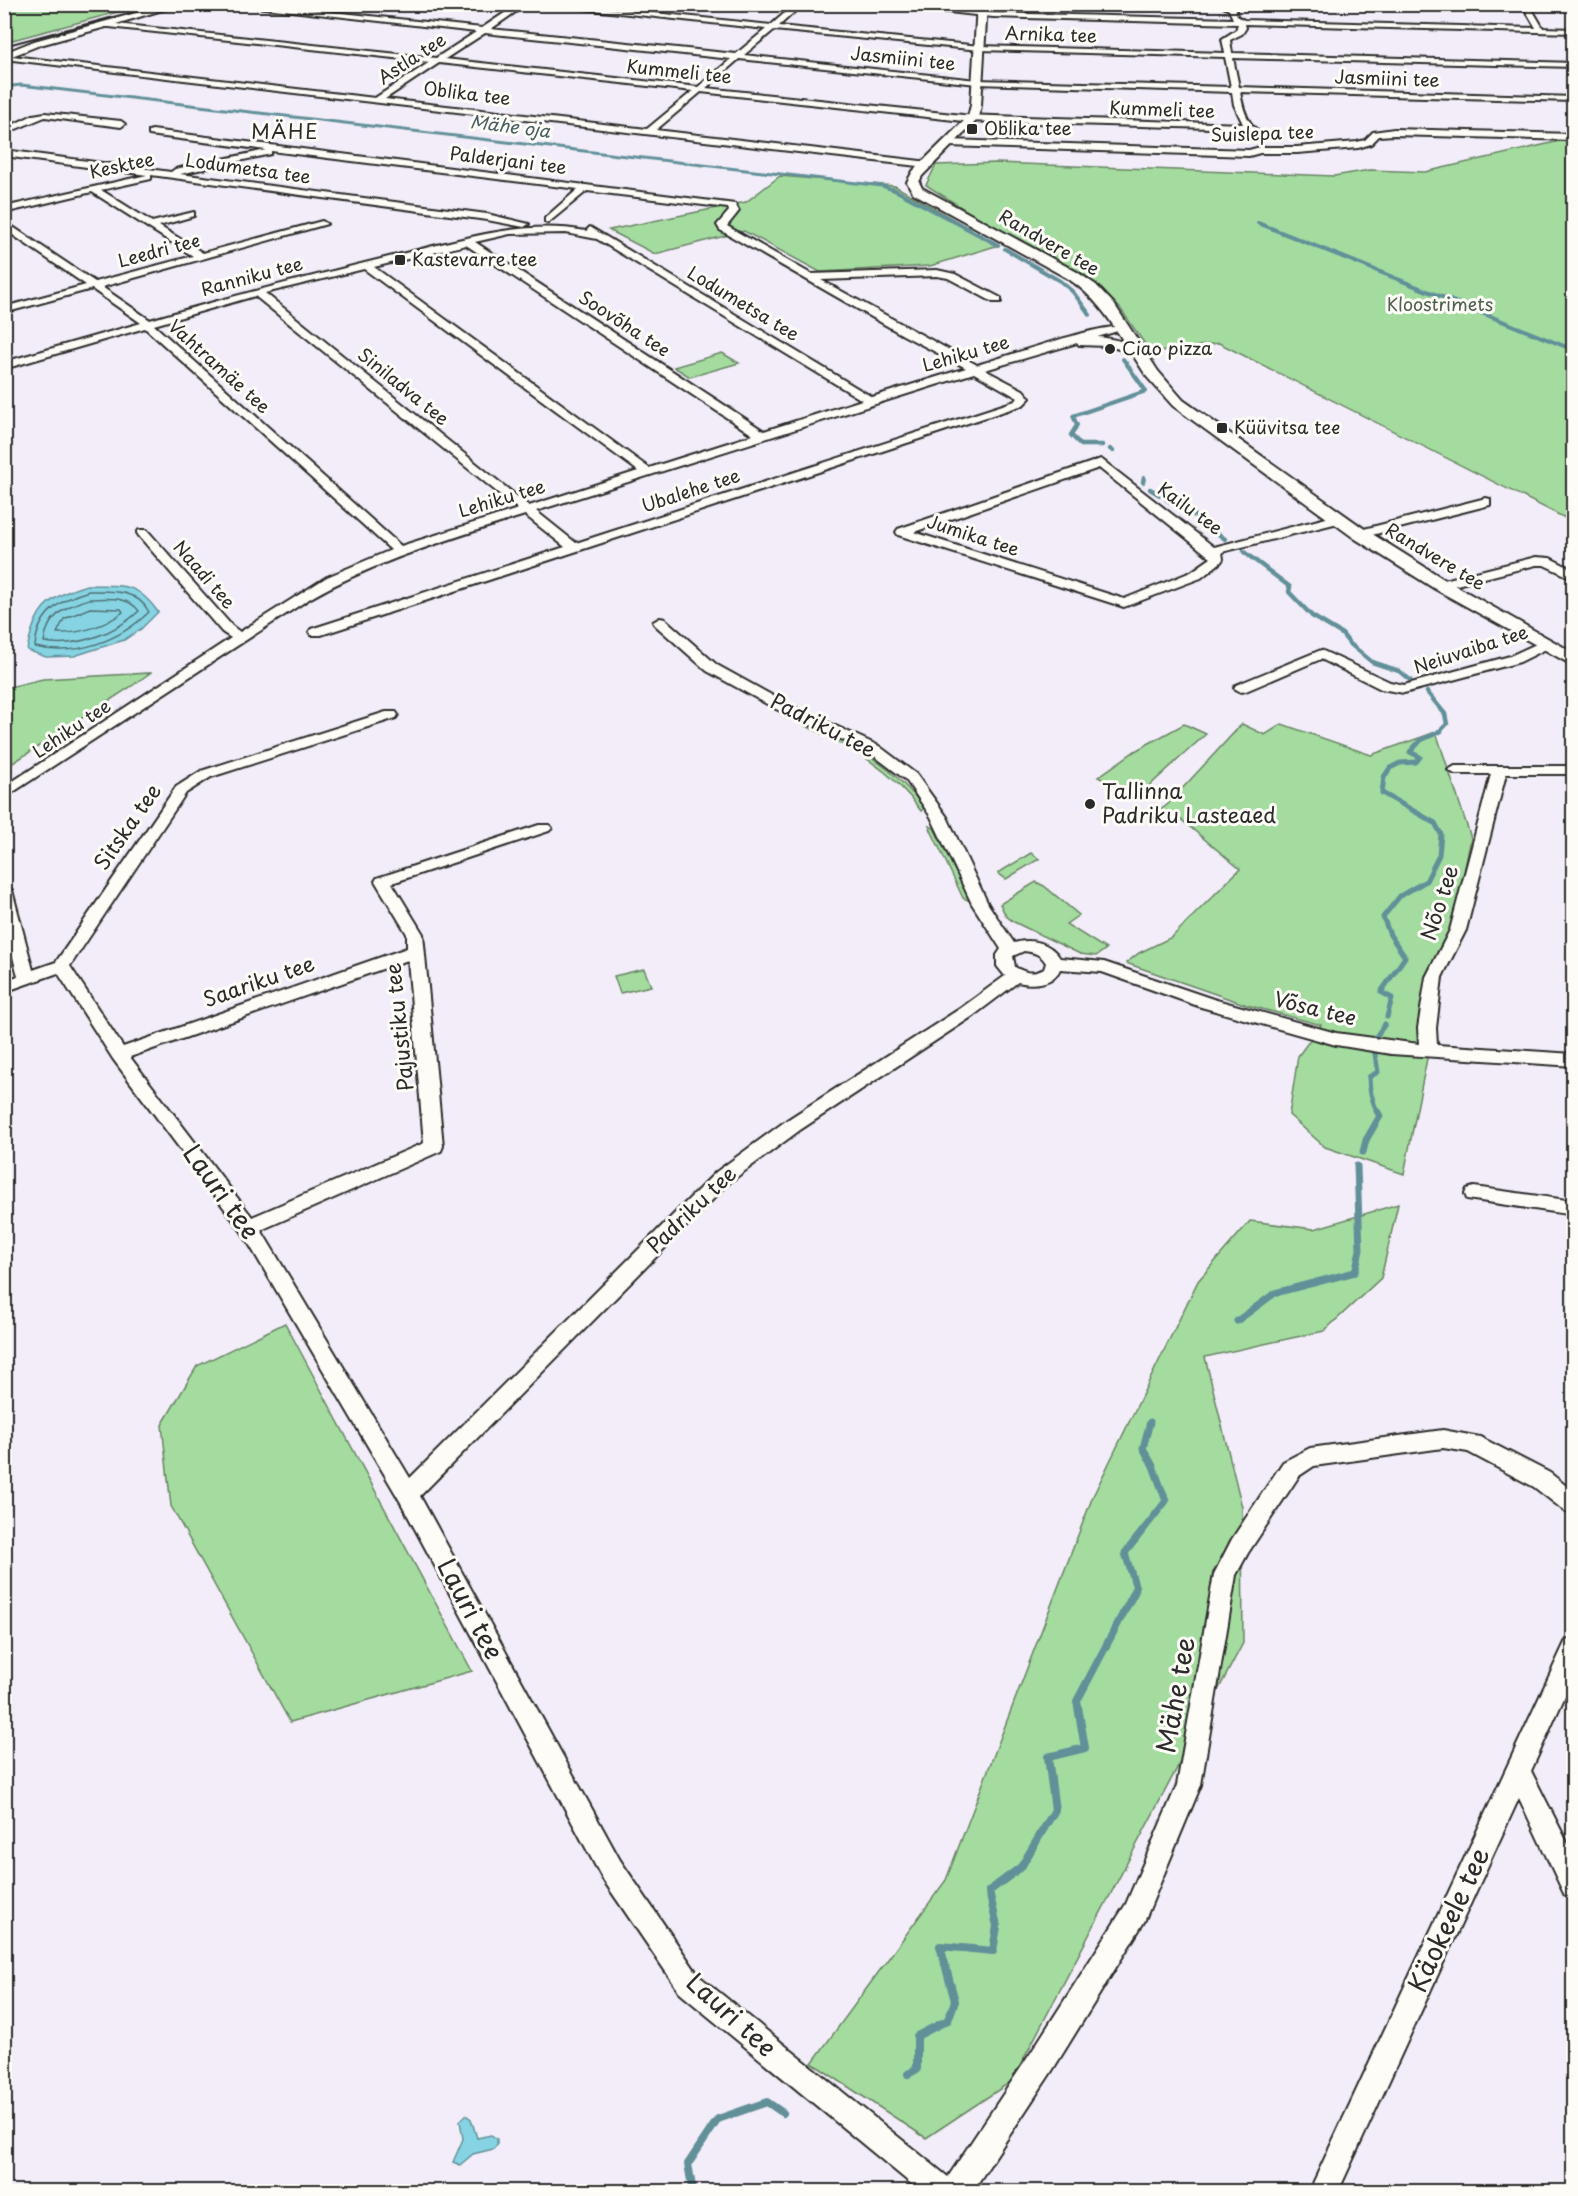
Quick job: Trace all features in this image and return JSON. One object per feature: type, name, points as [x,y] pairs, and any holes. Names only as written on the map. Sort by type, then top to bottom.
[{"type":"main road","points":[[973,118],[976,105],[982,9]]},
{"type":"main road","name":"Randvere tee","points":[[973,118],[913,179],[914,186],[922,195],[1072,275],[1091,288],[1103,301],[1152,374],[1178,403],[1360,534],[1441,585],[1574,661]]},
{"type":"main road","points":[[1084,342],[1107,342],[1129,338]]},
{"type":"street","points":[[4,57],[38,43],[179,4]]},
{"type":"street","name":"Jasmiini tee","points":[[232,4],[977,81],[1574,99]]},
{"type":"street","name":"Astla tee","points":[[377,100],[524,4]]},
{"type":"street","name":"Arnika tee","points":[[540,4],[980,48],[1566,65]]},
{"type":"street","points":[[650,132],[800,4]]},
{"type":"street","points":[[881,4],[1178,16],[1241,21],[1574,31]]},
{"type":"street","points":[[1221,4],[1232,9],[1234,17],[1241,21]]},
{"type":"street","points":[[1525,4],[1541,30]]},
{"type":"street","points":[[1241,21],[1242,28],[1239,32],[1226,39],[1238,105],[1248,127],[1255,130],[1260,150]]},
{"type":"street","name":"Kummeli tee","points":[[109,25],[973,118],[1248,127]]},
{"type":"street","name":"Oblika tee","points":[[4,57],[926,164]]},
{"type":"street","points":[[4,132],[45,115],[121,124]]},
{"type":"street","name":"Suislepa tee","points":[[948,143],[1249,153],[1260,150],[1297,150],[1358,145],[1368,142],[1376,134],[1394,132],[1574,137]]},
{"type":"street","name":"Palderjani tee","points":[[152,133],[732,206],[734,212],[722,225],[723,228],[907,333],[977,370]]},
{"type":"street","name":"Kesktee","points":[[4,210],[281,149]]},
{"type":"street","name":"Lodumetsa tee","points":[[4,153],[487,217]]},
{"type":"street","points":[[487,217],[512,227],[540,225],[586,187]]},
{"type":"street","points":[[93,189],[202,257]]},
{"type":"street","points":[[151,225],[190,214]]},
{"type":"street","points":[[487,217],[540,225]]},
{"type":"street","name":"Vahtramäe tee","points":[[4,224],[148,323],[399,551]]},
{"type":"street","name":"Leedri tee","points":[[4,310],[322,224]]},
{"type":"street","name":"Lodumetsa tee","points":[[540,225],[599,236],[871,401]]},
{"type":"street","name":"Ranniku tee","points":[[4,366],[257,292],[467,241],[512,227]]},
{"type":"street","name":"Soovõha tee","points":[[467,241],[762,436]]},
{"type":"street","points":[[364,265],[648,472]]},
{"type":"street","points":[[811,277],[937,273],[951,276],[997,300]]},
{"type":"street","name":"Siniladva tee","points":[[257,292],[527,511]]},
{"type":"street","name":"Lehiku tee","points":[[4,794],[332,580],[399,551],[871,401],[1097,332],[1129,338]]},
{"type":"street","name":"Lehiku tee","points":[[1060,345],[1084,342]]},
{"type":"street","name":"Ubalehe tee","points":[[316,632],[1019,403],[1024,398],[1019,392],[977,370]]},
{"type":"street","name":"Kailu tee","points":[[1101,463],[1212,551],[1338,519]]},
{"type":"street","name":"Jumika tee","points":[[1101,463],[902,532],[1124,603],[1196,575],[1217,559],[1217,555],[1212,551]]},
{"type":"street","points":[[1360,534],[1486,502]]},
{"type":"street","points":[[527,511],[574,548]]},
{"type":"street","name":"Naadi tee","points":[[143,533],[227,629],[240,638]]},
{"type":"street","points":[[1441,585],[1536,561],[1546,561],[1574,575]]},
{"type":"street","name":"Padriku tee","points":[[660,622],[712,668],[781,706],[874,749],[911,777],[939,817],[980,904],[1010,950]]},
{"type":"street","name":"Neiuvaiba tee","points":[[1241,687],[1321,654],[1386,686],[1404,690],[1515,658],[1545,644]]},
{"type":"street","name":"Sitska tee","points":[[62,966],[150,834],[181,790],[191,782],[207,774],[391,716]]},
{"type":"street","points":[[1455,770],[1574,771]]},
{"type":"street","name":"Nõo tee","points":[[1428,1049],[1427,1028],[1434,977],[1458,930],[1500,770]]},
{"type":"street","name":"Pajustiku tee","points":[[249,1227],[434,1146],[415,934],[383,881],[544,828]]},
{"type":"street","points":[[4,890],[27,979]]},
{"type":"street","points":[[1023,946],[1037,947],[1049,954],[1054,963],[1051,972],[1041,977],[1028,978],[1016,975],[1005,966],[1005,955],[1010,950],[1023,946]]},
{"type":"street","name":"Saariku tee","points":[[119,1055],[415,951]]},
{"type":"street","name":"Võsa tee","points":[[1054,963],[1104,968],[1207,1003],[1336,1039],[1391,1048],[1574,1060]]},
{"type":"street","points":[[4,987],[62,966]]},
{"type":"street","name":"Lauri tee","points":[[62,966],[119,1055],[249,1227],[408,1494],[611,1869],[690,1985],[945,2192]]},
{"type":"street","name":"Padriku tee","points":[[408,1494],[723,1177],[758,1149],[990,998],[1016,975]]},
{"type":"street","points":[[1474,1194],[1574,1208]]},
{"type":"street","name":"Mähe tee","points":[[955,2192],[1042,2061],[1135,1913],[1189,1785],[1225,1574],[1240,1546],[1291,1469],[1310,1456],[1443,1439],[1472,1443],[1542,1480],[1574,1505]]},
{"type":"street","name":"Käokeele tee","points":[[1323,2192],[1519,1772],[1574,1648]]},
{"type":"street","points":[[1519,1772],[1544,1819],[1574,1887]]},
{"type":"green space","points":[[4,5],[144,5],[5,42],[7,32],[5,31]]},
{"type":"green space","name":"Kloostrimets","points":[[1559,139],[1573,139],[1573,522],[1219,343],[1151,353],[1120,308],[1082,273],[975,216],[926,185],[936,165],[996,163],[1334,176],[1370,170],[1425,172],[1560,141]]},
{"type":"green space","points":[[780,176],[895,186],[999,245],[930,266],[820,272],[744,231],[655,254],[609,230],[746,202]]},
{"type":"green space","points":[[722,353],[739,363],[690,377],[674,367]]},
{"type":"green space","points":[[150,673],[5,768],[5,688],[43,679]]},
{"type":"green space","points":[[1184,724],[1206,734],[1136,798],[1098,777],[1135,751]]},
{"type":"green space","points":[[1242,724],[1265,735],[1282,724],[1371,755],[1436,732],[1471,838],[1404,1174],[1325,1147],[1289,1115],[1298,1056],[1321,1025],[1247,1005],[1126,963],[1139,953],[1172,937],[1240,869],[1178,817],[1155,814],[1167,805]]},
{"type":"green space","points":[[811,725],[844,741],[888,769],[924,808],[921,811],[910,796],[884,771],[855,751],[806,726]]},
{"type":"green space","points":[[929,826],[934,828],[970,901],[963,898]]},
{"type":"green space","points":[[1031,853],[1039,859],[1006,879],[998,873]]},
{"type":"green space","points":[[1036,882],[1079,915],[1066,924],[1106,949],[1096,956],[1080,954],[1006,916],[1000,904]]},
{"type":"green space","points":[[644,969],[651,986],[620,993],[614,976]]},
{"type":"green space","points":[[1398,1204],[1381,1278],[1324,1331],[1205,1357],[1242,1507],[1243,1643],[1012,2081],[926,2138],[812,2063],[946,1880],[1093,1496],[1198,1281],[1250,1221],[1314,1229]]},
{"type":"green space","points":[[285,1323],[472,1671],[290,1722],[171,1506],[162,1425],[197,1366]]},
{"type":"water","points":[[87,585],[128,587],[143,595],[158,612],[141,629],[124,640],[74,656],[46,657],[27,650],[34,624],[45,606],[62,594]]},
{"type":"water","points":[[466,2115],[471,2119],[477,2138],[491,2135],[497,2139],[497,2145],[493,2149],[473,2154],[460,2165],[453,2162],[463,2139],[460,2121]]},
{"type":"waterway","name":"Mähe oja","points":[[4,87],[21,85],[882,186],[896,191]]},
{"type":"waterway","name":"Mähe oja","points":[[893,189],[998,245]]},
{"type":"waterway","points":[[1258,223],[1574,350]]},
{"type":"waterway","name":"Mähe oja","points":[[1005,249],[1060,281],[1073,292],[1090,315]]},
{"type":"waterway","points":[[1074,430],[1077,425],[1073,416],[1146,391],[1123,359]]},
{"type":"waterway","name":"Mähe oja","points":[[1075,429],[1071,435],[1081,445],[1102,445]]},
{"type":"waterway","name":"Mähe oja","points":[[1143,482],[1144,477]]},
{"type":"waterway","name":"Mähe oja","points":[[1150,489],[1160,495]]},
{"type":"waterway","name":"Mähe oja","points":[[1167,500],[1190,512],[1225,539]]},
{"type":"waterway","points":[[1244,552],[1290,587],[1289,592],[1312,616],[1342,634],[1349,643],[1372,662],[1399,671],[1410,680]]},
{"type":"waterway","name":"Mähe oja","points":[[1427,692],[1445,714],[1447,724],[1439,732]]},
{"type":"waterway","name":"Mähe oja","points":[[1387,1017],[1392,998],[1381,992],[1405,957],[1390,935],[1383,917],[1400,896],[1426,881],[1439,855],[1441,834],[1435,823],[1382,793],[1384,777],[1390,768],[1400,763],[1416,762],[1420,757],[1410,752],[1421,740],[1439,732]]},
{"type":"waterway","name":"Mähe oja","points":[[1375,1038],[1385,1024]]},
{"type":"waterway","points":[[1375,1054],[1378,1072],[1369,1077],[1369,1082],[1377,1112]]},
{"type":"waterway","points":[[1363,1152],[1366,1140],[1380,1116],[1377,1112]]},
{"type":"waterway","points":[[1237,1321],[1275,1293],[1355,1272],[1360,1250],[1357,1166]]},
{"type":"waterway","points":[[1134,1592],[1136,1588],[1125,1553],[1166,1501],[1153,1466],[1143,1448],[1150,1422]]},
{"type":"waterway","points":[[908,2074],[917,2069],[917,2036],[948,2020],[955,2001],[940,1946],[993,1951],[997,1926],[989,1891],[1021,1867],[1055,1810],[1048,1757],[1085,1748],[1077,1701],[1135,1591]]},
{"type":"waterway","name":"Mähe oja","points":[[693,2192],[688,2164],[718,2119],[767,2102],[783,2113]]},
{"type":"railway","points":[[4,46],[162,4]]},
{"type":"place","name":"Oblika tee","points":[[972,129]]},
{"type":"place","name":"Kastevarre tee","points":[[400,260]]},
{"type":"place","name":"Ciao pizza","points":[[1110,349]]},
{"type":"place","name":"Küüvitsa tee","points":[[1222,428]]},
{"type":"place","name":"Tallinna Padriku Lasteaed","points":[[1090,804]]},
{"type":"district","name":"MÄHE","points":[[285,132]]}]
